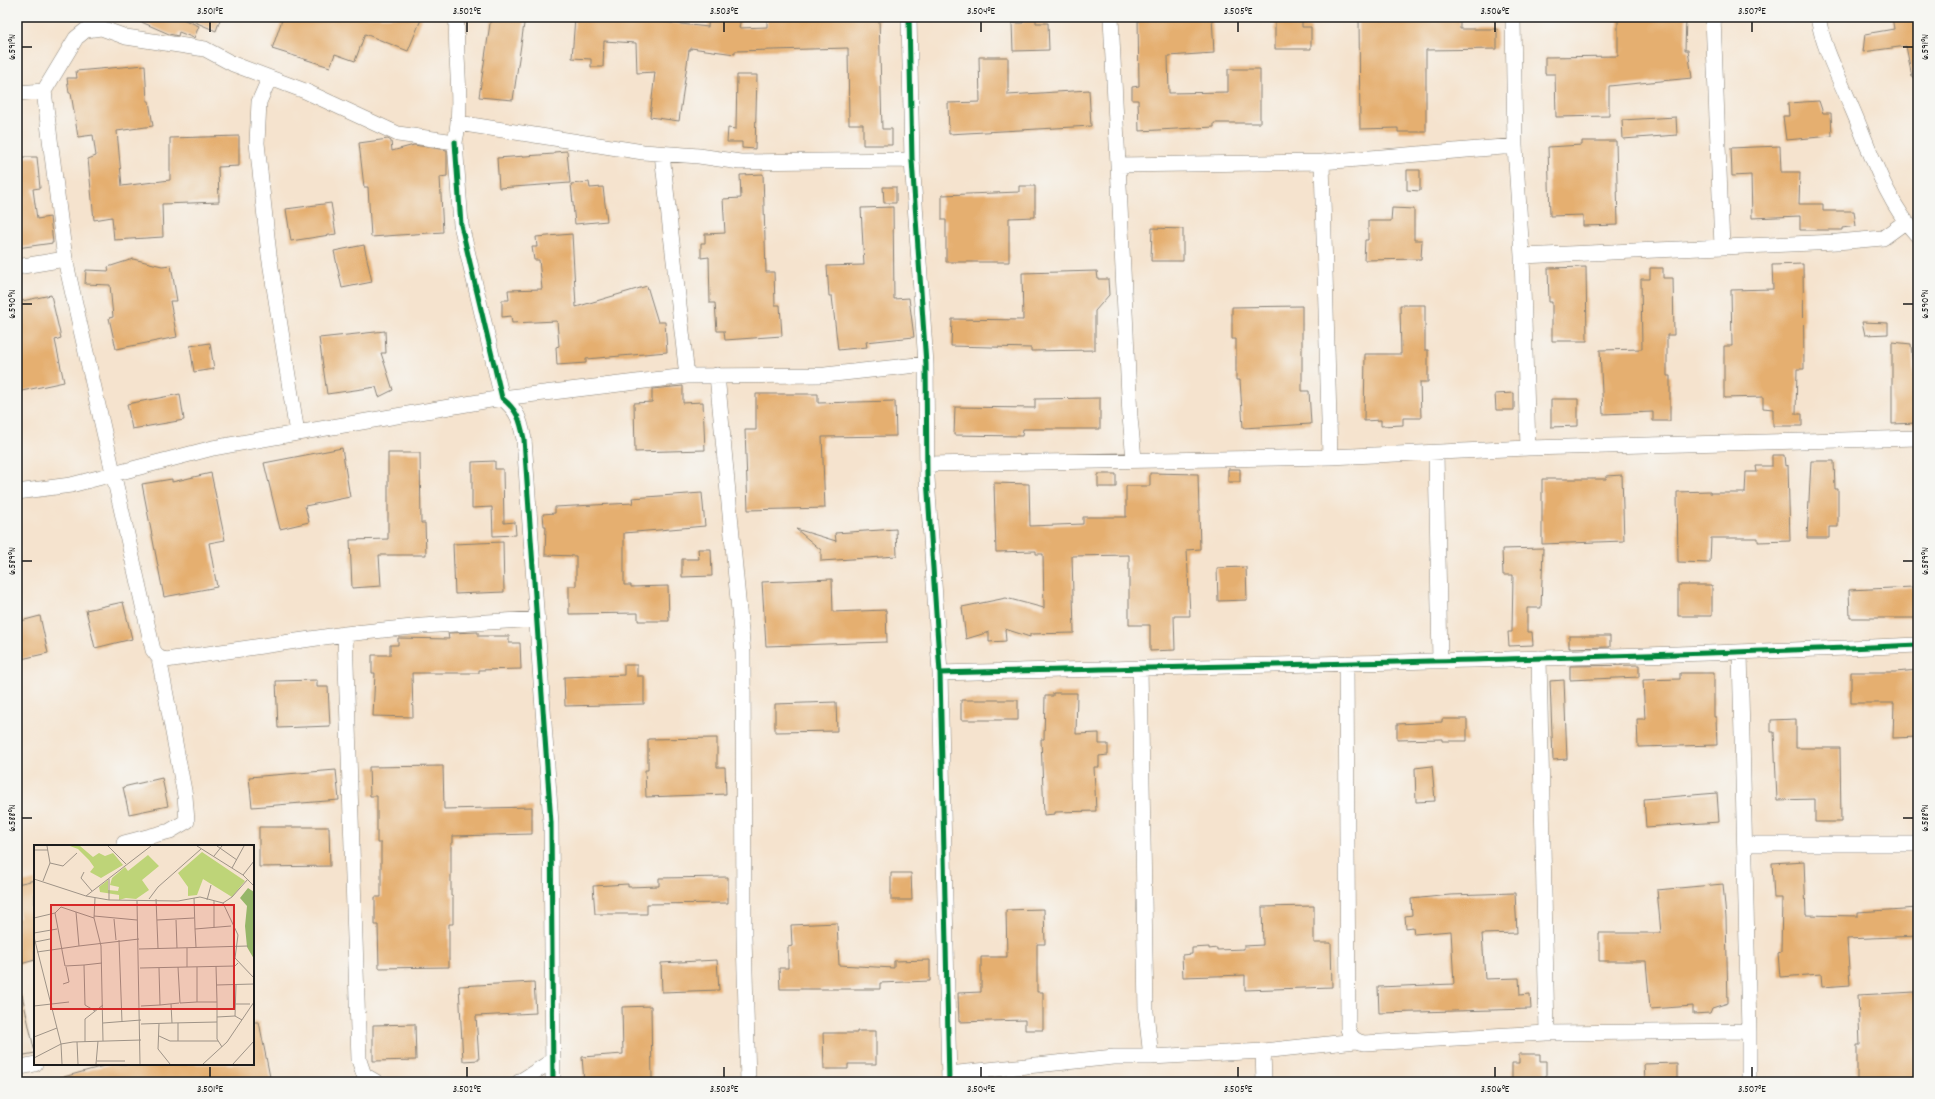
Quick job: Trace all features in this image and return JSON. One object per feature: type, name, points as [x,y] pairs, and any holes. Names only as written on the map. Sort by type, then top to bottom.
[{"type":"street","points":[[457,17],[458,123],[455,142],[461,225],[502,398],[514,408],[520,420],[524,439],[538,619],[551,823],[553,1082]]},
{"type":"street","points":[[909,17],[912,160],[926,364],[927,464],[940,673],[949,1078],[1114,1057],[1151,1057],[1262,1051],[1356,1041],[1364,1043],[1547,1033],[1749,1031]]},
{"type":"street","points":[[1111,17],[1130,417],[1134,459]]},
{"type":"street","points":[[1512,17],[1515,146],[1522,256],[1528,448]]},
{"type":"street","points":[[1713,17],[1722,247]]},
{"type":"street","points":[[1818,17],[1821,32],[1832,62],[1883,181],[1905,222],[1918,236]]},
{"type":"street","points":[[124,843],[170,831],[187,821],[185,796],[159,658],[153,650],[65,259],[44,91],[76,38],[86,30],[102,28],[126,37],[205,49],[233,64],[269,79],[305,91],[398,134],[455,142]]},
{"type":"street","points":[[269,79],[259,102],[257,143],[269,255],[294,405],[296,433]]},
{"type":"street","points":[[17,94],[44,91]]},
{"type":"street","points":[[458,123],[643,152],[753,162],[912,160]]},
{"type":"street","points":[[1118,165],[1322,162],[1515,146]]},
{"type":"street","points":[[662,154],[687,376]]},
{"type":"street","points":[[1322,162],[1330,457]]},
{"type":"street","points":[[1522,256],[1883,238],[1905,222]]},
{"type":"street","points":[[17,267],[65,259]]},
{"type":"street","points":[[17,492],[71,485],[212,448],[502,398],[687,376],[825,375],[926,364]]},
{"type":"street","points":[[718,375],[743,653],[744,936],[748,1082]]},
{"type":"street","points":[[927,464],[1134,459],[1330,457],[1528,448],[1918,438]]},
{"type":"street","points":[[1436,453],[1440,661]]},
{"type":"street","points":[[159,658],[166,660],[345,634],[422,626],[538,619]]},
{"type":"street","points":[[345,634],[359,1060],[364,1075],[376,1082]]},
{"type":"street","points":[[940,673],[1440,661],[1918,645]]},
{"type":"street","points":[[1740,652],[1746,844],[1749,1082]]},
{"type":"street","points":[[1539,658],[1547,1033]]},
{"type":"street","points":[[1346,663],[1348,1029],[1351,1037],[1356,1041]]},
{"type":"street","points":[[1140,668],[1146,1012],[1151,1057]]},
{"type":"street","points":[[1746,844],[1918,844]]},
{"type":"street","points":[[1262,1051],[1264,1082]]},
{"type":"street","points":[[519,1082],[552,1061]]},
{"type":"street","points":[[17,1068],[34,1064]]},
{"type":"building","points":[[130,17],[178,17],[199,26],[194,38],[179,32],[178,36],[169,34]]},
{"type":"building","points":[[183,17],[221,17],[216,31]]},
{"type":"building","points":[[283,17],[422,17],[408,51],[365,34],[355,61],[335,54],[330,67],[272,49]]},
{"type":"building","points":[[491,17],[525,17],[513,100],[479,97]]},
{"type":"building","points":[[575,17],[645,17],[645,20],[708,27],[709,17],[741,17],[739,28],[767,27],[767,17],[879,17],[882,129],[892,129],[892,145],[863,145],[863,124],[849,124],[848,48],[735,51],[735,54],[691,48],[691,50],[689,50],[679,121],[650,117],[655,72],[637,73],[636,43],[604,41],[603,67],[591,67],[591,59],[572,58]]},
{"type":"building","points":[[1023,17],[1036,17],[1036,23],[1048,23],[1049,50],[1013,51],[1012,23],[1023,23]]},
{"type":"building","points":[[1212,17],[1214,53],[1168,56],[1169,93],[1228,92],[1228,69],[1260,69],[1260,123],[1214,123],[1214,127],[1139,131],[1138,100],[1132,100],[1132,87],[1139,86],[1138,18]]},
{"type":"building","points":[[1275,17],[1302,17],[1302,27],[1311,27],[1311,49],[1275,49]]},
{"type":"building","points":[[1359,17],[1460,17],[1460,29],[1497,29],[1497,49],[1426,50],[1426,132],[1398,132],[1398,128],[1360,129]]},
{"type":"building","points":[[1618,17],[1686,17],[1685,50],[1688,50],[1692,78],[1609,86],[1609,116],[1556,117],[1555,74],[1545,74],[1545,57],[1618,56]]},
{"type":"building","points":[[1892,17],[1918,17],[1918,77],[1912,77],[1906,46],[1863,52],[1865,34],[1894,29]]},
{"type":"building","points":[[979,57],[1008,57],[1008,95],[1089,90],[1091,126],[949,134],[948,103],[980,102]]},
{"type":"building","points":[[145,65],[147,101],[149,101],[153,126],[117,131],[122,186],[170,180],[170,138],[239,136],[239,166],[218,167],[219,202],[162,204],[163,237],[114,240],[112,217],[94,220],[88,159],[96,156],[93,135],[78,137],[67,78],[77,78],[76,71]]},
{"type":"building","points":[[737,75],[757,75],[755,149],[742,148],[742,142],[727,142],[728,128],[736,129]]},
{"type":"building","points":[[1819,101],[1823,113],[1831,113],[1832,136],[1786,140],[1783,116],[1789,116],[1788,103]]},
{"type":"building","points":[[1676,117],[1677,135],[1623,139],[1622,120]]},
{"type":"building","points":[[388,139],[391,141],[392,151],[414,145],[447,150],[447,176],[440,177],[443,232],[371,237],[368,187],[364,187],[359,143]]},
{"type":"building","points":[[1582,141],[1616,141],[1618,225],[1583,226],[1583,215],[1550,216],[1548,147],[1582,145]]},
{"type":"building","points":[[1780,146],[1781,172],[1800,172],[1799,204],[1823,204],[1823,211],[1854,211],[1856,226],[1842,228],[1842,230],[1800,230],[1800,216],[1752,218],[1751,175],[1732,176],[1731,148]]},
{"type":"building","points":[[567,151],[570,183],[499,188],[497,158],[554,154],[554,152]]},
{"type":"building","points":[[17,157],[37,157],[40,188],[33,189],[37,219],[50,217],[53,243],[17,248]]},
{"type":"building","points":[[1407,170],[1420,170],[1420,191],[1407,190]]},
{"type":"building","points":[[763,174],[766,272],[774,272],[775,305],[780,305],[782,336],[725,340],[724,331],[717,331],[715,303],[710,303],[709,257],[701,258],[701,243],[705,243],[705,234],[725,233],[723,199],[741,198],[740,175]]},
{"type":"building","points":[[589,182],[590,188],[603,187],[607,221],[575,224],[571,184]]},
{"type":"building","points":[[1019,186],[1035,186],[1035,217],[1009,218],[1009,262],[946,262],[946,220],[942,220],[942,195],[1019,192]]},
{"type":"building","points":[[883,187],[896,187],[896,203],[884,203]]},
{"type":"building","points":[[331,203],[336,234],[291,241],[286,209]]},
{"type":"building","points":[[893,207],[894,299],[909,298],[914,337],[866,342],[867,347],[838,350],[832,296],[829,296],[827,266],[864,265],[861,208]]},
{"type":"building","points":[[1392,208],[1414,209],[1414,240],[1422,240],[1421,259],[1364,260],[1365,240],[1368,240],[1368,221],[1391,221]]},
{"type":"building","points":[[1152,228],[1183,229],[1183,261],[1151,261]]},
{"type":"building","points":[[572,234],[576,307],[647,286],[658,322],[665,322],[667,352],[586,359],[586,363],[557,365],[556,347],[559,346],[557,321],[512,323],[511,316],[502,317],[502,300],[509,300],[508,290],[542,289],[539,260],[534,260],[532,247],[537,247],[536,237]]},
{"type":"building","points":[[364,245],[372,282],[342,288],[334,251]]},
{"type":"building","points":[[133,259],[162,266],[171,265],[177,301],[170,301],[177,337],[116,349],[109,318],[113,317],[110,285],[85,284],[86,270],[109,271],[108,267]]},
{"type":"building","points":[[1803,264],[1804,369],[1797,369],[1796,414],[1802,414],[1802,426],[1773,426],[1773,409],[1763,408],[1763,397],[1724,398],[1724,346],[1732,346],[1731,290],[1773,289],[1772,265]]},
{"type":"building","points":[[1586,267],[1587,341],[1552,341],[1552,302],[1549,302],[1548,268]]},
{"type":"building","points":[[1650,268],[1663,268],[1663,278],[1673,278],[1674,335],[1667,335],[1667,376],[1670,376],[1670,421],[1653,421],[1653,412],[1603,414],[1600,350],[1642,349],[1641,279],[1650,279]]},
{"type":"building","points":[[1097,271],[1098,279],[1108,279],[1109,295],[1095,311],[1095,350],[1031,351],[1031,348],[951,346],[952,319],[1023,320],[1022,273]]},
{"type":"building","points":[[51,295],[61,338],[55,340],[64,382],[17,392],[17,302]]},
{"type":"building","points":[[1400,305],[1425,305],[1425,350],[1428,350],[1428,382],[1420,382],[1421,418],[1403,418],[1403,425],[1381,426],[1381,420],[1364,421],[1365,354],[1401,354]]},
{"type":"building","points":[[1302,306],[1302,391],[1309,391],[1311,424],[1243,428],[1240,380],[1236,380],[1236,339],[1232,339],[1232,307]]},
{"type":"building","points":[[1862,322],[1888,323],[1888,334],[1865,335]]},
{"type":"building","points":[[385,331],[386,353],[381,353],[393,390],[379,397],[376,387],[327,394],[319,338]]},
{"type":"building","points":[[1892,342],[1911,344],[1918,423],[1892,424]]},
{"type":"building","points":[[210,343],[214,369],[194,372],[190,346]]},
{"type":"building","points":[[683,386],[683,403],[703,402],[705,450],[635,452],[634,403],[652,402],[652,389]]},
{"type":"building","points":[[1514,393],[1514,410],[1496,410],[1495,394]]},
{"type":"building","points":[[180,394],[184,420],[132,429],[127,404]]},
{"type":"building","points":[[756,394],[818,394],[818,403],[895,401],[896,436],[822,437],[825,508],[748,510],[745,430],[756,430]]},
{"type":"building","points":[[1100,398],[1100,429],[1023,429],[1022,436],[954,435],[955,407],[1035,408],[1035,399]]},
{"type":"building","points":[[1551,399],[1578,399],[1578,426],[1551,427]]},
{"type":"building","points":[[342,448],[350,497],[305,506],[309,522],[280,529],[264,463]]},
{"type":"building","points":[[388,453],[420,453],[421,523],[425,523],[426,555],[379,555],[381,586],[352,588],[350,540],[388,539]]},
{"type":"building","points":[[1772,455],[1784,455],[1785,466],[1788,465],[1790,541],[1758,542],[1758,538],[1711,538],[1710,563],[1678,562],[1677,492],[1710,491],[1710,493],[1745,493],[1746,472],[1757,472],[1756,466],[1772,466]]},
{"type":"building","points":[[495,461],[495,469],[503,469],[504,523],[515,522],[516,535],[493,536],[492,507],[472,508],[472,462]]},
{"type":"building","points":[[1811,461],[1834,461],[1835,489],[1838,489],[1838,527],[1829,527],[1829,538],[1807,538]]},
{"type":"building","points":[[1228,469],[1240,469],[1240,482],[1228,482]]},
{"type":"building","points":[[211,473],[225,540],[209,543],[217,587],[164,597],[142,484],[172,479],[172,482]]},
{"type":"building","points":[[1150,473],[1198,474],[1200,549],[1187,550],[1190,616],[1174,616],[1175,650],[1150,651],[1150,625],[1129,625],[1129,555],[1072,556],[1074,633],[1030,634],[1030,637],[1005,629],[1006,641],[989,642],[989,632],[966,639],[962,607],[1006,598],[1044,608],[1043,554],[1036,554],[1036,551],[996,552],[994,483],[1029,484],[1030,526],[1083,524],[1083,517],[1126,517],[1126,486],[1150,486]]},
{"type":"building","points":[[1098,474],[1116,474],[1116,487],[1098,487]]},
{"type":"building","points":[[1622,475],[1624,541],[1542,544],[1542,479],[1606,479],[1606,476]]},
{"type":"building","points":[[702,493],[705,526],[624,533],[624,585],[631,585],[631,587],[668,586],[669,621],[638,621],[638,613],[569,614],[569,586],[576,586],[576,556],[545,555],[546,526],[544,526],[543,514],[555,513],[555,507],[633,503],[632,498]]},
{"type":"building","points":[[796,529],[836,541],[835,533],[896,529],[897,556],[821,561],[821,550]]},
{"type":"building","points":[[503,542],[504,592],[455,594],[453,544]]},
{"type":"building","points":[[1543,548],[1541,608],[1527,608],[1527,632],[1532,632],[1533,645],[1509,646],[1508,632],[1512,632],[1513,575],[1503,575],[1502,549]]},
{"type":"building","points":[[698,549],[711,549],[712,576],[682,577],[682,559],[699,559]]},
{"type":"building","points":[[1246,567],[1247,600],[1218,601],[1217,568]]},
{"type":"building","points":[[832,579],[833,612],[886,610],[887,642],[766,646],[762,582]]},
{"type":"building","points":[[1678,585],[1712,585],[1712,616],[1678,616]]},
{"type":"building","points":[[1913,587],[1917,618],[1850,618],[1849,590]]},
{"type":"building","points":[[123,602],[132,639],[95,648],[86,610]]},
{"type":"building","points":[[40,616],[48,653],[17,660],[17,622]]},
{"type":"building","points":[[478,632],[478,636],[509,636],[509,643],[520,643],[521,669],[479,670],[479,673],[412,673],[413,717],[373,716],[375,673],[372,673],[372,655],[390,655],[390,645],[398,645],[398,638],[449,639],[448,633]]},
{"type":"building","points":[[1569,636],[1610,636],[1610,647],[1569,648]]},
{"type":"building","points":[[624,665],[637,665],[637,676],[644,676],[644,704],[565,706],[564,677],[624,675]]},
{"type":"building","points":[[1639,665],[1639,677],[1570,680],[1570,666]]},
{"type":"building","points":[[1918,670],[1918,737],[1893,738],[1894,703],[1851,703],[1851,672],[1895,672]]},
{"type":"building","points":[[1680,673],[1714,673],[1714,717],[1716,717],[1717,745],[1638,747],[1637,719],[1645,719],[1643,680],[1680,679]]},
{"type":"building","points":[[317,680],[317,687],[328,687],[330,726],[278,728],[276,681]]},
{"type":"building","points":[[1564,680],[1567,759],[1553,760],[1550,681]]},
{"type":"building","points":[[1053,693],[1077,693],[1076,734],[1099,733],[1099,744],[1108,744],[1108,755],[1099,756],[1099,767],[1094,767],[1096,811],[1055,812],[1055,814],[1044,815],[1041,739],[1044,739],[1045,696],[1053,696]]},
{"type":"building","points":[[961,700],[1018,700],[1018,720],[961,720]]},
{"type":"building","points":[[836,702],[837,731],[775,732],[775,704]]},
{"type":"building","points":[[1442,719],[1467,719],[1467,741],[1442,741],[1442,739],[1397,740],[1397,724],[1442,722]]},
{"type":"building","points":[[1796,719],[1796,748],[1840,748],[1841,822],[1815,822],[1815,799],[1777,800],[1774,732],[1771,732],[1771,720]]},
{"type":"building","points":[[717,738],[717,767],[725,767],[726,794],[646,797],[645,770],[648,770],[648,739]]},
{"type":"building","points":[[443,766],[444,809],[532,807],[532,834],[453,836],[453,843],[451,843],[451,896],[453,896],[453,924],[449,924],[449,967],[379,968],[378,925],[375,925],[375,897],[381,897],[381,843],[377,843],[377,796],[370,796],[369,767]]},
{"type":"building","points":[[1432,766],[1435,801],[1416,802],[1415,768]]},
{"type":"building","points":[[336,770],[339,800],[252,807],[249,777]]},
{"type":"building","points":[[162,778],[168,806],[129,814],[123,787]]},
{"type":"building","points":[[1717,793],[1719,822],[1646,827],[1644,799]]},
{"type":"building","points":[[259,827],[329,827],[330,866],[259,867]]},
{"type":"building","points":[[1804,861],[1806,915],[1858,916],[1858,912],[1918,908],[1918,936],[1847,939],[1850,985],[1822,987],[1821,974],[1780,977],[1778,953],[1781,952],[1782,898],[1774,898],[1772,863]]},
{"type":"building","points":[[891,873],[911,873],[912,900],[891,900]]},
{"type":"building","points":[[728,877],[728,903],[647,904],[647,914],[595,914],[593,886],[628,884],[628,887],[659,886],[659,878]]},
{"type":"building","points":[[34,880],[34,960],[17,965],[17,918],[20,918],[17,904],[17,884]]},
{"type":"building","points":[[1723,884],[1726,918],[1728,1003],[1712,1008],[1710,1013],[1693,1014],[1693,1006],[1650,1009],[1646,961],[1599,961],[1599,933],[1661,933],[1657,890]]},
{"type":"building","points":[[1515,893],[1517,933],[1482,934],[1485,979],[1519,978],[1520,995],[1530,994],[1531,1009],[1379,1013],[1378,987],[1454,984],[1451,931],[1414,934],[1413,927],[1406,928],[1405,916],[1412,915],[1411,899],[1450,895]]},
{"type":"building","points":[[1314,906],[1314,943],[1331,943],[1332,987],[1245,990],[1245,975],[1183,977],[1182,955],[1192,954],[1192,948],[1209,947],[1209,949],[1217,948],[1217,950],[1244,949],[1244,946],[1263,945],[1262,907]]},
{"type":"building","points":[[1044,909],[1045,944],[1037,944],[1037,992],[1043,992],[1043,1030],[1025,1030],[1025,1020],[959,1022],[958,993],[981,992],[981,957],[1007,957],[1006,910]]},
{"type":"building","points":[[837,923],[839,965],[894,968],[894,961],[930,960],[930,981],[880,983],[880,989],[780,989],[779,968],[788,968],[788,947],[792,946],[791,925]]},
{"type":"building","points":[[717,960],[719,990],[662,992],[661,963]]},
{"type":"building","points":[[534,982],[536,1013],[476,1016],[479,1060],[463,1061],[459,986]]},
{"type":"building","points":[[1915,992],[1916,1000],[1918,1000],[1918,1082],[1857,1082],[1857,1045],[1860,1045],[1858,995]]},
{"type":"building","points":[[22,995],[34,1049],[34,1053],[19,1056],[17,1047],[17,996]]},
{"type":"building","points":[[651,1006],[652,1082],[626,1082],[626,1080],[584,1082],[582,1057],[623,1054],[622,1007]]},
{"type":"building","points":[[254,1022],[259,1022],[271,1082],[60,1082],[60,1078],[107,1065],[254,1065]]},
{"type":"building","points":[[415,1024],[416,1060],[373,1061],[373,1025]]},
{"type":"building","points":[[857,1031],[876,1031],[876,1064],[848,1064],[848,1069],[824,1069],[823,1033],[857,1033]]},
{"type":"building","points":[[1519,1054],[1540,1054],[1540,1061],[1546,1061],[1546,1082],[1512,1082],[1512,1063],[1519,1063]]},
{"type":"building","points":[[1677,1063],[1677,1082],[1645,1082],[1644,1064]]},
{"type":"cycle path","points":[[909,17],[912,160],[926,364],[927,478],[940,673],[949,1082]]},
{"type":"cycle path","points":[[455,142],[461,225],[502,398],[512,407],[518,416],[524,439],[551,823],[553,1082]]},
{"type":"cycle path","points":[[940,673],[1551,658],[1918,645]]}]
